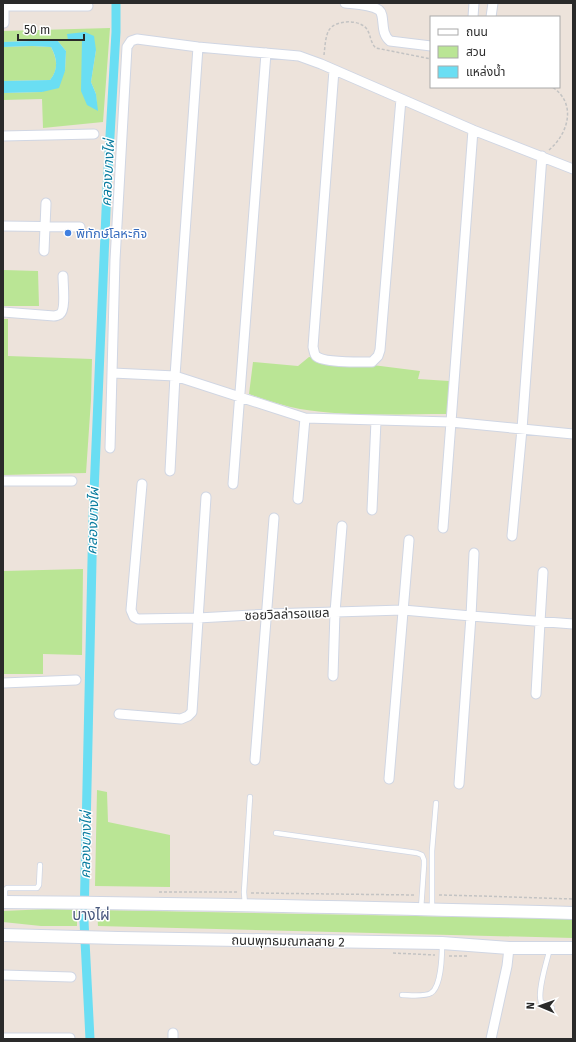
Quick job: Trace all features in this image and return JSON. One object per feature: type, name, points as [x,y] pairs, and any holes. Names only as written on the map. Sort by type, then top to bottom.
[{"type":"main road","points":[[4,902],[245,905],[573,913]]},
{"type":"main road","name":"ถนนพุทธมณฑลสาย 2","points":[[3,935],[442,943],[509,948],[573,948]]},
{"type":"street","points":[[345,3],[379,10],[382,13],[384,33],[386,38],[390,41],[430,46]]},
{"type":"street","points":[[473,16],[474,3]]},
{"type":"street","points":[[491,16],[493,3]]},
{"type":"street","points":[[4,23],[4,5],[88,6]]},
{"type":"street","points":[[110,448],[115,260],[127,46],[131,41],[137,39],[198,47],[299,56],[321,64],[473,130],[573,169]]},
{"type":"street","points":[[170,471],[175,376],[198,47]]},
{"type":"street","points":[[233,484],[266,53]]},
{"type":"street","points":[[334,70],[313,347],[316,356],[325,360],[372,362],[378,356],[380,350],[401,99]]},
{"type":"street","points":[[443,528],[473,130]]},
{"type":"street","points":[[3,136],[94,134]]},
{"type":"street","points":[[512,536],[522,429],[542,156]]},
{"type":"street","points":[[44,251],[46,203]]},
{"type":"street","points":[[3,226],[80,227]]},
{"type":"street","points":[[3,312],[54,316],[60,315],[63,305],[63,276]]},
{"type":"street","points":[[112,373],[175,376],[304,418],[452,422],[573,434]]},
{"type":"street","points":[[298,498],[304,418]]},
{"type":"street","points":[[372,510],[376,420]]},
{"type":"street","points":[[3,481],[72,481]]},
{"type":"street","name":"ซอยวิลล่ารอแยล","points":[[142,484],[131,610],[134,617],[138,619],[403,610],[573,624]]},
{"type":"street","points":[[119,714],[181,719],[188,716],[192,712],[206,497]]},
{"type":"street","points":[[255,760],[274,518]]},
{"type":"street","points":[[333,676],[335,612],[342,526]]},
{"type":"street","points":[[389,779],[409,540]]},
{"type":"street","points":[[459,784],[474,553]]},
{"type":"street","points":[[536,694],[543,572]]},
{"type":"street","points":[[3,683],[76,680]]},
{"type":"street","points":[[491,1039],[509,957],[509,948]]},
{"type":"street","points":[[3,975],[71,977]]},
{"type":"street","points":[[3,1038],[70,1038]]},
{"type":"lane","points":[[245,905],[244,892],[250,797]]},
{"type":"lane","points":[[426,909],[432,895],[432,851],[436,802]]},
{"type":"lane","points":[[276,833],[417,853],[422,855],[424,860],[422,895],[426,909]]},
{"type":"lane","points":[[4,902],[5,890],[7,888],[37,888],[39,885],[40,865]]},
{"type":"lane","points":[[402,995],[416,996],[432,993],[440,973],[442,943]]},
{"type":"lane","points":[[550,948],[539,998],[541,1002],[552,1008]]},
{"type":"path","points":[[321,64],[328,31],[332,27],[349,22],[359,23],[365,27],[369,32],[376,48],[430,58]]},
{"type":"path","points":[[555,88],[560,90]]},
{"type":"path","points":[[542,156],[558,142],[568,127]]},
{"type":"path","points":[[160,892],[422,895]]},
{"type":"path","points":[[432,895],[573,899]]},
{"type":"green space","points":[[110,28],[103,122],[43,128],[42,99],[3,100],[3,93],[42,92],[65,71],[66,51],[57,40],[3,42],[3,31]],"holes":[[[82,39],[96,50],[91,82],[96,94],[97,110],[82,55]]]},
{"type":"green space","points":[[3,47],[51,47],[55,56],[56,68],[50,80],[3,81]]},
{"type":"green space","points":[[3,270],[38,271],[39,306],[3,306]]},
{"type":"green space","points":[[3,319],[8,319],[8,356],[92,359],[86,473],[3,475]]},
{"type":"green space","points":[[309,357],[420,371],[418,379],[449,381],[448,414],[318,412],[287,406],[249,394],[253,362],[298,366]]},
{"type":"green space","points":[[83,569],[82,655],[43,654],[43,674],[3,674],[3,571]]},
{"type":"green space","points":[[97,790],[107,792],[108,822],[170,835],[170,887],[95,886]]},
{"type":"green space","points":[[48,909],[77,910],[77,926],[41,926],[3,922],[3,911]]},
{"type":"green space","points":[[97,910],[573,919],[573,938],[98,926]]},
{"type":"water","points":[[85,32],[94,36],[96,50],[91,82],[96,94],[98,111],[87,105],[81,91],[82,39],[68,40],[67,34]]},
{"type":"water","points":[[57,40],[66,51],[65,71],[59,88],[42,92],[3,93],[3,81],[50,80],[55,72],[56,59],[51,47],[3,47],[3,42]]},
{"type":"waterway","name":"คลองบางไผ่","points":[[90,1039],[84,921],[93,516],[107,188],[116,32],[116,3]]},
{"type":"place","name":"พิทักษ์โลหะกิจ","points":[[68,233]]},
{"type":"district","name":"บางไผ่","points":[[91,915]]}]
